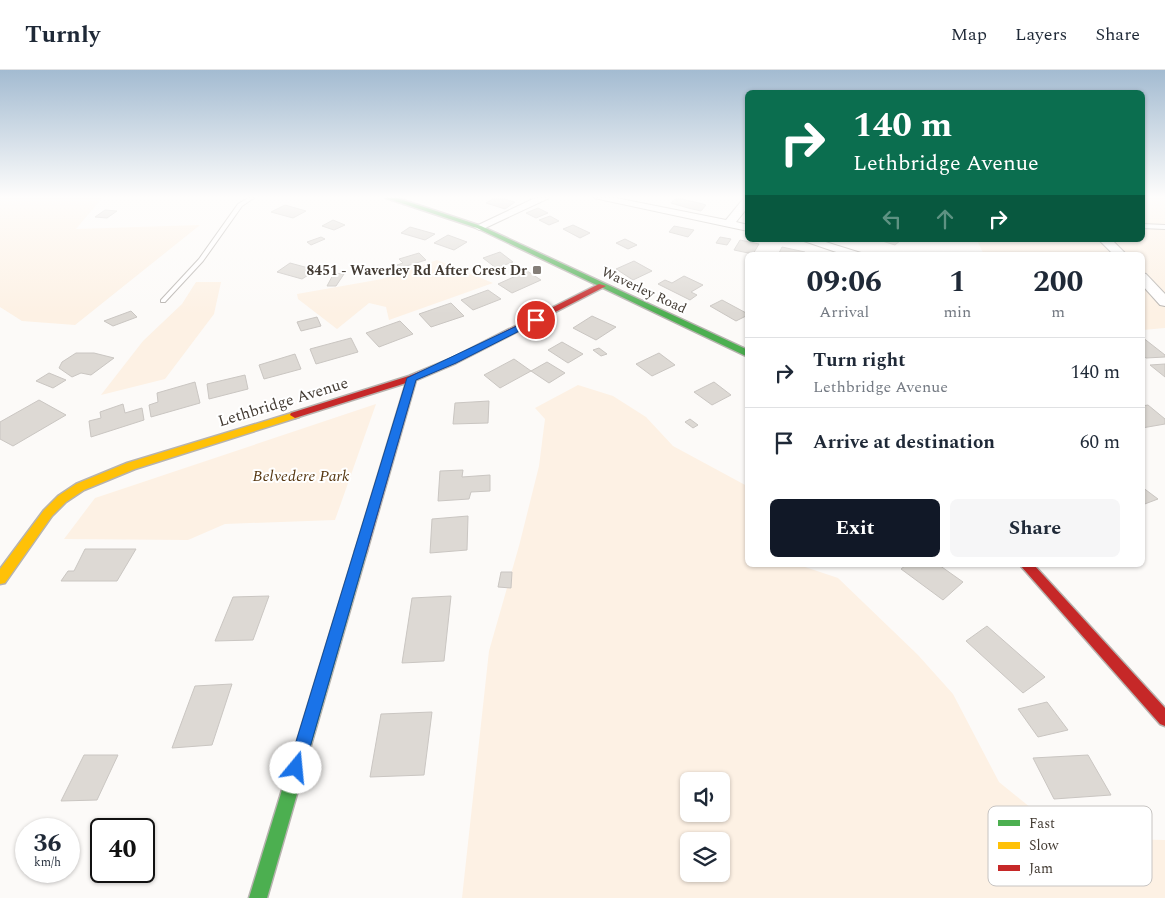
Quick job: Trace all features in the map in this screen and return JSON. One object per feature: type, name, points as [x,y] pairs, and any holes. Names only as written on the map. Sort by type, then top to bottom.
[{"type":"street","name":"Waverley Road","points":[[499,237],[745,353]]},
{"type":"street","points":[[814,242],[847,252]]},
{"type":"street","points":[[1107,242],[1117,252]]},
{"type":"street","points":[[1145,280],[1165,302]]},
{"type":"street","name":"Lethbridge Avenue","points":[[0,579],[48,513],[62,499],[80,488],[131,466],[412,378],[453,361],[602,286]]},
{"type":"street","points":[[258,898],[412,378]]},
{"type":"street","points":[[1028,567],[1165,719]]},
{"type":"lane","points":[[163,301],[201,260],[218,237]]},
{"type":"green space","points":[[0,237],[185,237],[75,325],[22,321],[0,307]]},
{"type":"green space","points":[[1145,237],[1165,237],[1165,328],[1145,330],[1145,252],[983,252],[978,242],[1145,242]]},
{"type":"green space","points":[[437,260],[493,283],[389,320],[386,307],[369,303],[337,329],[298,299],[297,294],[382,279]]},
{"type":"green space","points":[[196,282],[221,282],[214,314],[165,379],[101,395],[143,341],[182,304]]},
{"type":"green space","points":[[578,385],[613,396],[646,417],[673,446],[745,485],[745,567],[805,567],[838,578],[918,655],[953,694],[999,782],[1029,806],[988,806],[988,886],[1152,886],[1152,840],[1165,840],[1165,898],[462,898],[489,651],[519,546],[539,466],[545,419],[535,408]]},
{"type":"green space","name":"Belvedere Park","points":[[376,404],[335,520],[225,524],[188,540],[64,539],[95,498]]},
{"type":"building","points":[[321,237],[325,239],[311,245],[307,242]]},
{"type":"building","points":[[413,237],[431,237],[425,240]]},
{"type":"building","points":[[445,237],[452,237],[467,242],[454,250],[434,243]]},
{"type":"building","points":[[720,237],[731,239],[727,245],[716,243]]},
{"type":"building","points":[[625,239],[637,245],[628,249],[616,243]]},
{"type":"building","points":[[740,240],[759,244],[754,252],[734,250]]},
{"type":"building","points":[[885,242],[899,242],[895,245]]},
{"type":"building","points":[[782,247],[805,252],[780,252]]},
{"type":"building","points":[[500,252],[513,262],[496,268],[483,258]]},
{"type":"building","points":[[419,253],[426,260],[400,268],[397,265],[403,263],[399,259]]},
{"type":"building","points":[[634,261],[652,271],[633,280],[616,269]]},
{"type":"building","points":[[290,263],[316,270],[302,279],[277,272]]},
{"type":"building","points":[[527,271],[541,280],[512,293],[498,284]]},
{"type":"building","points":[[334,273],[344,274],[336,286],[327,286]]},
{"type":"building","points":[[684,276],[703,285],[691,292],[697,295],[690,300],[658,284],[665,280],[672,283]]},
{"type":"building","points":[[488,290],[501,299],[473,310],[461,300]]},
{"type":"building","points":[[722,300],[745,312],[745,316],[736,321],[710,306]]},
{"type":"building","points":[[451,303],[464,316],[431,327],[419,314]]},
{"type":"building","points":[[131,311],[137,317],[113,326],[104,321]]},
{"type":"building","points":[[592,316],[616,327],[596,340],[573,328]]},
{"type":"building","points":[[317,317],[321,326],[301,331],[297,322]]},
{"type":"building","points":[[400,321],[413,334],[379,347],[366,333]]},
{"type":"building","points":[[351,338],[358,352],[316,364],[310,349]]},
{"type":"building","points":[[1145,339],[1165,355],[1165,357],[1146,358]]},
{"type":"building","points":[[562,342],[583,354],[568,363],[548,350]]},
{"type":"building","points":[[599,348],[607,354],[601,356],[593,350]]},
{"type":"building","points":[[76,353],[94,353],[114,358],[91,375],[81,373],[72,377],[59,368],[62,362]]},
{"type":"building","points":[[659,353],[675,365],[652,376],[636,364]]},
{"type":"building","points":[[295,354],[301,369],[264,379],[259,365]]},
{"type":"building","points":[[514,359],[531,371],[500,388],[484,375]]},
{"type":"building","points":[[547,362],[565,373],[549,383],[531,371]]},
{"type":"building","points":[[1165,364],[1165,377],[1150,365]]},
{"type":"building","points":[[49,373],[66,380],[53,388],[36,381]]},
{"type":"building","points":[[245,375],[248,389],[209,399],[207,384]]},
{"type":"building","points":[[195,382],[200,403],[151,417],[149,405],[158,402],[157,393]]},
{"type":"building","points":[[714,382],[731,395],[712,405],[694,392]]},
{"type":"building","points":[[39,400],[66,415],[13,446],[0,439],[0,422]]},
{"type":"building","points":[[489,401],[488,423],[453,424],[455,403]]},
{"type":"building","points":[[123,404],[125,413],[142,408],[144,420],[91,437],[89,421],[101,418],[100,412]]},
{"type":"building","points":[[1148,405],[1165,419],[1165,424],[1145,427],[1145,406]]},
{"type":"building","points":[[690,419],[698,425],[693,428],[685,422]]},
{"type":"building","points":[[463,470],[462,477],[490,475],[490,491],[471,492],[469,499],[438,501],[440,471]]},
{"type":"building","points":[[1145,489],[1158,499],[1145,504]]},
{"type":"building","points":[[468,516],[467,550],[430,553],[432,519]]},
{"type":"building","points":[[85,549],[136,549],[117,581],[61,581],[68,571],[74,571]]},
{"type":"building","points":[[904,567],[942,567],[963,582],[943,600],[901,569]]},
{"type":"building","points":[[501,572],[512,572],[511,588],[498,587]]},
{"type":"building","points":[[269,596],[253,640],[215,641],[233,597]]},
{"type":"building","points":[[451,596],[444,661],[402,663],[412,598]]},
{"type":"building","points":[[987,626],[1045,677],[1023,693],[966,641]]},
{"type":"building","points":[[232,684],[212,745],[172,748],[195,686]]},
{"type":"building","points":[[1047,702],[1068,730],[1038,737],[1018,709]]},
{"type":"building","points":[[432,712],[424,775],[370,777],[381,714]]},
{"type":"building","points":[[84,755],[118,755],[97,800],[61,801]]},
{"type":"building","points":[[1088,755],[1111,795],[1054,799],[1033,758]]},
{"type":"traffic: fast","points":[[499,237],[745,353]]},
{"type":"traffic: fast","points":[[258,898],[361,551]]},
{"type":"traffic: slow","points":[[0,579],[48,513],[62,499],[80,487],[131,466],[295,415]]},
{"type":"traffic: jam","points":[[295,415],[412,378],[453,361],[602,286]]},
{"type":"traffic: jam","points":[[361,551],[412,378]]},
{"type":"traffic: jam","points":[[1028,567],[1165,719]]},
{"type":"place","name":"8451 - Waverley Rd After Crest Dr","points":[[537,270]]},
{"type":"route","points":[[296,768],[412,378],[453,361],[536,320]]}]
